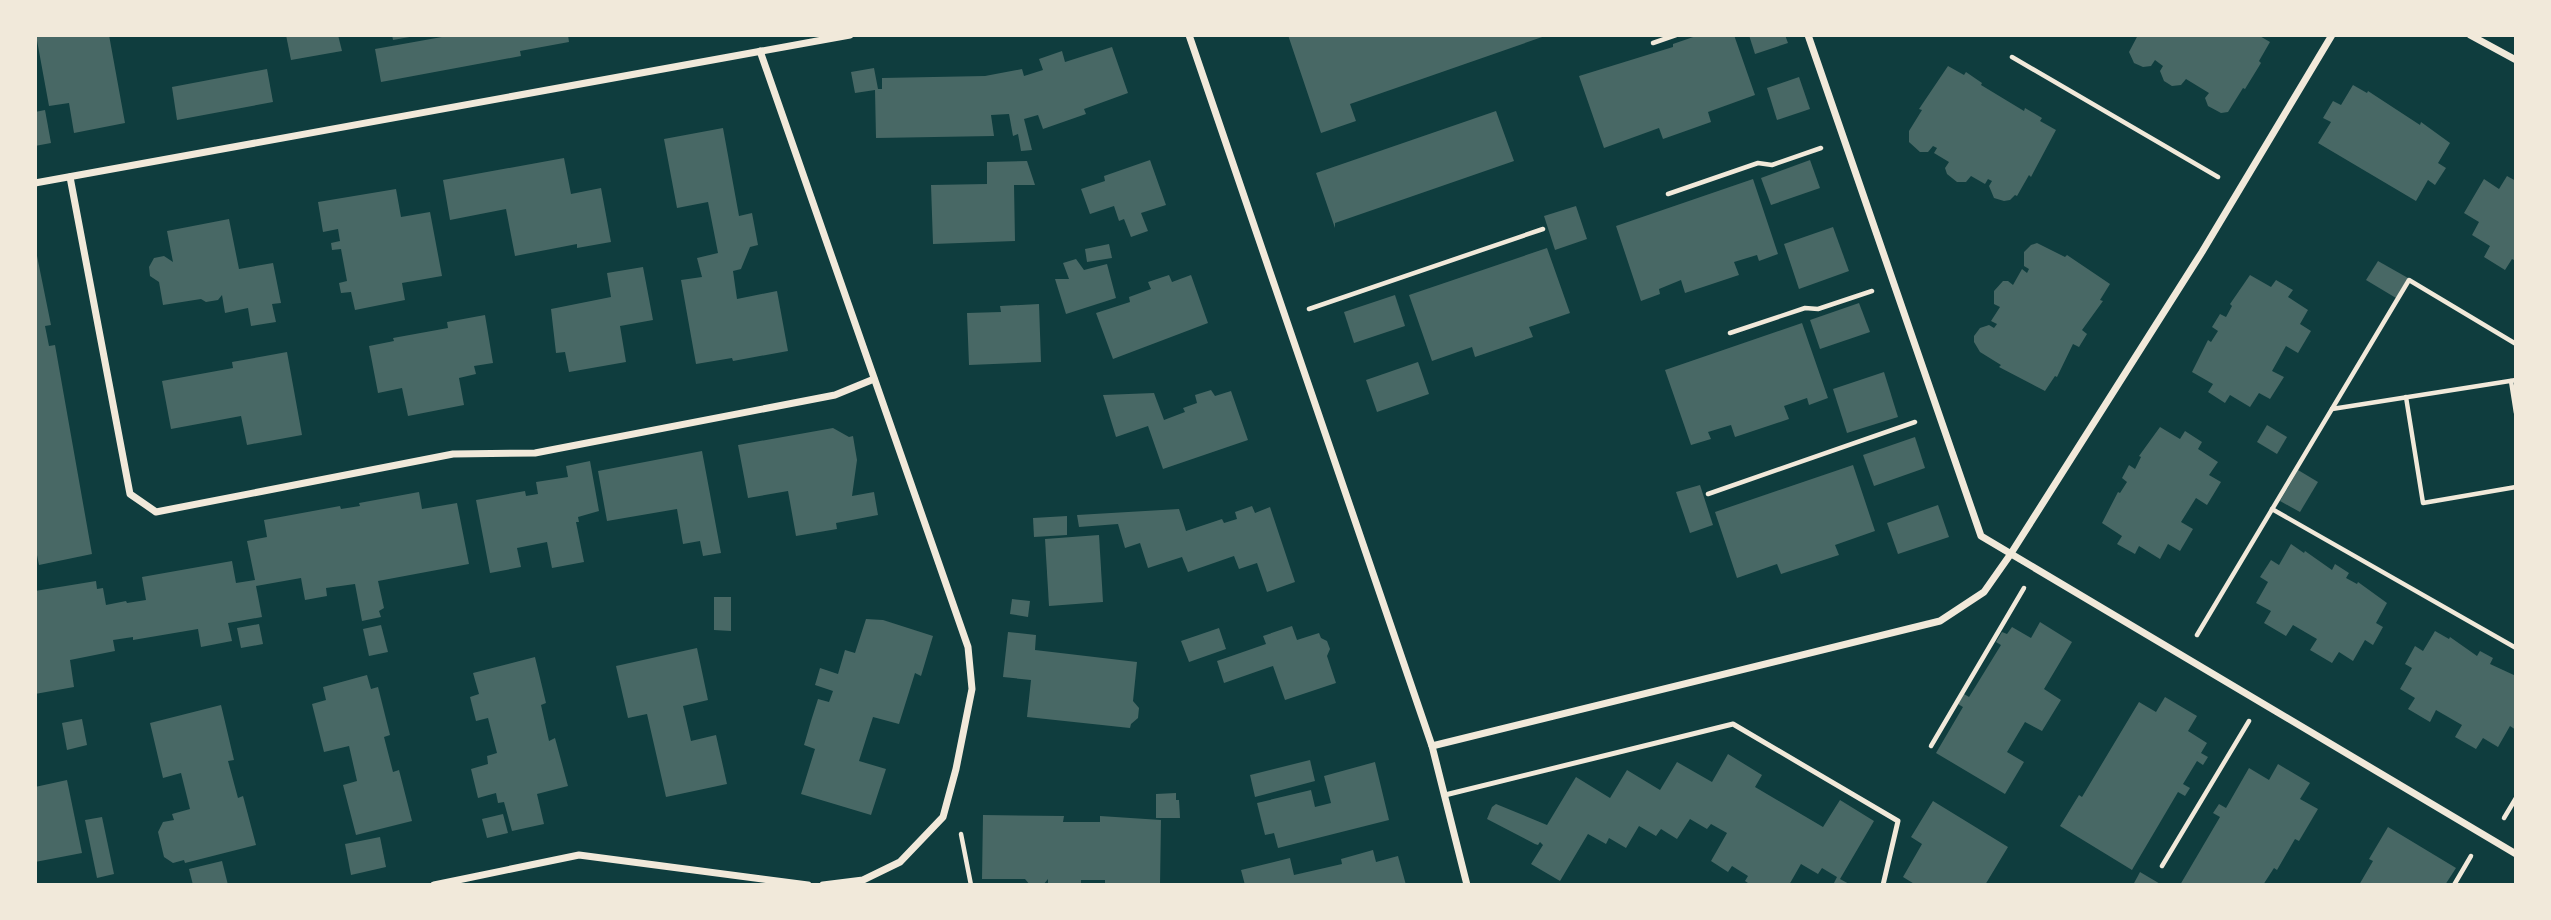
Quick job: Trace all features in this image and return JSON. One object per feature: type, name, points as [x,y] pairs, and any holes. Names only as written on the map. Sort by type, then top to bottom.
[{"type":"street","points":[[35,184],[850,35]]},
{"type":"street","points":[[1189,35],[1432,746],[1467,885]]},
{"type":"street","points":[[1808,35],[1981,536],[2516,854]]},
{"type":"street","points":[[1432,746],[1940,621],[1984,592],[2240,190],[2332,35]]},
{"type":"street","points":[[2470,35],[2516,60]]},
{"type":"street","points":[[760,51],[968,648],[972,689],[943,817],[900,862],[863,880],[823,885]]},
{"type":"street","points":[[70,177],[130,494],[156,512],[453,454],[535,453],[835,395],[874,379]]},
{"type":"street","points":[[434,885],[579,855],[808,885]]},
{"type":"lane","points":[[1445,795],[1733,724],[1898,821],[1883,885]]},
{"type":"path","points":[[1653,43],[1676,35]]},
{"type":"path","points":[[2012,57],[2240,190]]},
{"type":"path","points":[[1668,194],[1758,163],[1772,165],[1844,140]]},
{"type":"path","points":[[1286,316],[1543,229]]},
{"type":"path","points":[[2184,657],[2409,280],[2516,344]]},
{"type":"path","points":[[1730,333],[1805,308],[1818,309],[1894,284]]},
{"type":"path","points":[[2331,409],[2513,380],[2516,413]]},
{"type":"path","points":[[2406,397],[2423,503],[2516,487]]},
{"type":"path","points":[[1707,494],[1939,414]]},
{"type":"path","points":[[2272,509],[2516,648]]},
{"type":"path","points":[[1931,746],[2035,570]]},
{"type":"path","points":[[2162,866],[2259,702]]},
{"type":"path","points":[[943,817],[961,834],[971,885]]},
{"type":"path","points":[[2454,885],[2476,849],[2490,838]]},
{"type":"building","points":[[36,35],[109,35],[125,123],[74,133],[69,103],[49,106]]},
{"type":"building","points":[[286,35],[338,35],[342,51],[291,60]]},
{"type":"building","points":[[392,35],[415,35],[415,36],[393,40]]},
{"type":"building","points":[[453,35],[568,35],[569,42],[520,51],[521,56],[381,82],[375,49]]},
{"type":"building","points":[[1288,35],[1548,35],[1350,104],[1356,121],[1321,133]]},
{"type":"building","points":[[1699,35],[1734,35],[1755,95],[1708,112],[1711,122],[1663,139],[1659,128],[1604,148],[1579,76],[1673,47],[1673,44]]},
{"type":"building","points":[[1749,35],[1785,35],[1788,43],[1755,54]]},
{"type":"building","points":[[2138,35],[2258,35],[2270,42],[2245,89],[2243,88],[2228,112],[2221,113],[2208,106],[2205,98],[2209,93],[2186,79],[2181,85],[2172,86],[2164,81],[2160,71],[2163,66],[2155,60],[2151,66],[2143,67],[2134,63],[2129,52]]},
{"type":"building","points":[[1112,47],[1128,93],[1084,109],[1086,114],[1043,129],[1038,115],[1024,119],[1032,150],[1021,151],[1018,134],[1013,136],[1009,114],[991,115],[994,136],[876,138],[875,90],[855,93],[851,72],[874,68],[878,89],[882,89],[882,78],[985,76],[1022,69],[1024,76],[1043,70],[1039,59],[1062,51],[1065,62]]},
{"type":"building","points":[[1948,66],[1964,75],[1966,72],[1982,83],[1981,85],[2024,111],[2025,108],[2042,118],[2040,121],[2056,130],[2031,177],[2029,175],[2017,196],[2010,200],[1994,198],[1989,186],[1992,181],[1988,179],[1985,184],[1971,176],[1966,182],[1957,182],[1947,174],[1945,168],[1949,162],[1934,153],[1937,148],[1933,146],[1928,152],[1920,152],[1909,142],[1909,131],[1922,110],[1919,109]]},
{"type":"building","points":[[267,69],[273,102],[177,120],[172,87]]},
{"type":"building","points":[[1799,77],[1810,109],[1777,120],[1767,88]]},
{"type":"building","points":[[2353,85],[2367,93],[2368,91],[2420,125],[2421,122],[2450,143],[2438,163],[2446,168],[2435,185],[2428,180],[2416,201],[2318,143],[2331,122],[2323,118],[2333,101],[2341,105]]},
{"type":"building","points":[[45,110],[51,143],[35,146],[35,112]]},
{"type":"building","points":[[1496,111],[1514,161],[1335,223],[1335,228],[1316,173]]},
{"type":"building","points":[[723,128],[739,216],[752,213],[758,245],[750,247],[741,269],[733,271],[737,299],[777,291],[788,351],[733,361],[732,358],[696,364],[681,280],[702,277],[697,258],[718,253],[708,202],[677,208],[664,139]]},
{"type":"building","points":[[564,158],[571,194],[601,188],[611,242],[577,248],[577,244],[515,256],[506,209],[450,220],[443,180]]},
{"type":"building","points":[[1150,160],[1166,205],[1141,213],[1148,231],[1131,237],[1124,219],[1119,221],[1114,206],[1090,214],[1081,189],[1105,181],[1104,176]]},
{"type":"building","points":[[1810,160],[1820,188],[1771,205],[1761,178]]},
{"type":"building","points":[[1027,161],[1035,185],[1014,185],[1015,241],[933,244],[931,185],[987,184],[987,162]]},
{"type":"building","points":[[2507,176],[2516,181],[2516,261],[2512,259],[2505,270],[2484,257],[2490,246],[2472,235],[2479,222],[2464,213],[2484,179],[2499,189]]},
{"type":"building","points":[[1753,179],[1778,254],[1759,261],[1757,255],[1734,262],[1739,275],[1685,293],[1681,280],[1659,289],[1660,294],[1641,301],[1616,226]]},
{"type":"building","points":[[396,189],[401,217],[430,212],[442,276],[402,283],[405,300],[355,310],[351,292],[341,293],[339,283],[347,281],[341,249],[332,250],[331,243],[340,241],[338,229],[323,232],[318,202]]},
{"type":"building","points":[[1576,206],[1587,239],[1555,250],[1544,216]]},
{"type":"building","points":[[229,219],[239,269],[273,263],[281,303],[272,304],[276,322],[251,326],[248,308],[225,313],[222,295],[218,300],[206,302],[201,299],[163,305],[159,282],[150,276],[149,267],[154,258],[164,256],[173,262],[167,231]]},
{"type":"building","points":[[1833,227],[1849,271],[1799,289],[1784,244]]},
{"type":"building","points":[[2037,243],[2065,257],[2067,255],[2110,284],[2100,300],[2103,301],[2082,330],[2087,334],[2079,347],[2073,344],[2057,377],[2055,376],[2045,391],[1999,367],[2001,365],[1980,352],[1974,342],[1974,336],[1980,328],[1989,325],[1994,328],[1997,324],[1991,321],[2000,307],[1994,304],[1994,291],[2003,281],[2013,285],[2022,269],[2027,273],[2029,269],[2024,266],[2024,252]]},
{"type":"building","points":[[1109,244],[1112,258],[1087,262],[1085,249]]},
{"type":"building","points":[[35,246],[51,325],[45,326],[49,346],[55,345],[92,554],[39,565],[35,545]]},
{"type":"building","points":[[1547,248],[1570,313],[1529,327],[1533,337],[1475,357],[1472,347],[1432,361],[1409,295]]},
{"type":"building","points":[[1076,259],[1084,270],[1107,264],[1116,298],[1066,314],[1055,279],[1069,279],[1063,263]]},
{"type":"building","points":[[2378,261],[2408,278],[2396,298],[2366,280]]},
{"type":"building","points":[[643,267],[653,320],[620,326],[626,362],[569,372],[565,352],[556,353],[551,309],[611,297],[607,273]]},
{"type":"building","points":[[1169,275],[1172,282],[1191,275],[1208,323],[1113,359],[1096,313],[1130,302],[1129,297],[1151,289],[1148,282]]},
{"type":"building","points":[[2250,275],[2271,287],[2276,280],[2293,290],[2288,297],[2308,310],[2300,324],[2311,331],[2298,353],[2286,346],[2272,371],[2284,377],[2270,399],[2259,393],[2250,407],[2230,395],[2225,403],[2208,392],[2213,384],[2192,372],[2208,340],[2211,342],[2218,331],[2212,327],[2220,314],[2226,317],[2232,306],[2230,304]]},
{"type":"building","points":[[1395,295],[1405,326],[1354,343],[1344,312]]},
{"type":"building","points":[[1859,303],[1870,332],[1820,349],[1810,320]]},
{"type":"building","points":[[1039,304],[1041,362],[969,365],[967,313],[1001,312],[1000,306]]},
{"type":"building","points":[[485,315],[493,363],[474,366],[476,374],[459,378],[464,405],[408,416],[402,388],[378,393],[369,346],[394,341],[393,338],[448,328],[447,322]]},
{"type":"building","points":[[1802,323],[1828,398],[1809,405],[1807,398],[1784,406],[1789,419],[1735,437],[1731,425],[1708,432],[1711,439],[1691,445],[1665,370]]},
{"type":"building","points":[[287,352],[302,435],[247,445],[241,416],[171,429],[162,381],[233,368],[232,362]]},
{"type":"building","points":[[1418,362],[1429,394],[1377,412],[1366,380]]},
{"type":"building","points":[[1884,372],[1898,417],[1847,433],[1833,389]]},
{"type":"building","points":[[1211,390],[1215,396],[1231,391],[1248,440],[1163,469],[1148,426],[1116,437],[1103,395],[1154,393],[1164,420],[1185,412],[1183,408],[1197,403],[1195,395]]},
{"type":"building","points":[[2267,425],[2287,437],[2277,454],[2257,442]]},
{"type":"building","points":[[2160,427],[2180,439],[2185,431],[2202,442],[2198,449],[2218,462],[2209,475],[2221,482],[2207,505],[2196,498],[2181,522],[2193,529],[2180,551],[2168,544],[2160,559],[2139,546],[2135,554],[2117,544],[2122,536],[2102,523],[2118,492],[2120,493],[2127,482],[2122,478],[2129,465],[2135,469],[2141,457],[2139,456]]},
{"type":"building","points":[[833,428],[849,437],[853,436],[857,460],[852,496],[874,492],[878,515],[836,523],[837,529],[796,536],[788,491],[748,498],[738,445]]},
{"type":"building","points":[[1915,437],[1925,468],[1874,486],[1863,455]]},
{"type":"building","points":[[702,451],[721,553],[703,556],[700,541],[683,544],[677,509],[607,521],[598,471]]},
{"type":"building","points":[[590,461],[599,511],[578,517],[579,522],[576,522],[584,562],[552,568],[547,542],[517,548],[521,567],[490,573],[476,500],[525,491],[526,496],[538,494],[536,482],[568,477],[566,466]]},
{"type":"building","points":[[1853,465],[1875,531],[1835,545],[1839,555],[1781,574],[1777,564],[1737,578],[1715,512]]},
{"type":"building","points":[[2298,470],[2318,482],[2300,512],[2280,501]]},
{"type":"building","points":[[1700,485],[1713,525],[1690,533],[1676,492]]},
{"type":"building","points":[[419,492],[422,509],[457,503],[469,564],[378,581],[384,608],[379,611],[381,617],[362,621],[355,584],[326,588],[327,596],[305,600],[301,578],[256,586],[262,617],[228,623],[232,641],[201,647],[198,629],[133,640],[133,637],[113,640],[115,651],[70,660],[74,687],[35,694],[35,591],[96,581],[97,589],[103,588],[106,605],[127,603],[146,600],[142,577],[232,561],[236,583],[255,580],[247,541],[267,537],[264,520],[340,506],[341,509],[360,506],[359,503]]},
{"type":"building","points":[[1938,505],[1949,537],[1898,554],[1887,523]]},
{"type":"building","points":[[1252,506],[1255,513],[1270,507],[1295,582],[1267,592],[1257,563],[1239,569],[1234,556],[1188,572],[1182,557],[1148,568],[1140,543],[1125,548],[1118,524],[1079,527],[1077,515],[1179,509],[1186,531],[1222,519],[1224,523],[1237,519],[1235,512]]},
{"type":"building","points":[[1067,516],[1067,535],[1034,537],[1033,518]]},
{"type":"building","points":[[1099,535],[1103,602],[1049,606],[1045,539]]},
{"type":"building","points":[[2291,544],[2332,570],[2335,564],[2349,573],[2346,578],[2357,584],[2358,582],[2387,603],[2376,623],[2383,627],[2373,645],[2365,640],[2353,661],[2339,652],[2332,663],[2310,650],[2317,639],[2293,625],[2286,636],[2264,623],[2271,611],[2256,603],[2268,582],[2260,577],[2271,560],[2279,565]]},
{"type":"building","points":[[714,597],[731,597],[731,631],[714,630]]},
{"type":"building","points":[[1012,599],[1030,601],[1028,617],[1010,614]]},
{"type":"building","points":[[866,619],[883,620],[933,636],[921,676],[915,673],[899,724],[873,717],[859,761],[886,769],[871,815],[801,794],[815,749],[804,745],[811,721],[818,699],[829,702],[833,691],[815,685],[820,668],[838,674],[845,650],[855,653]]},
{"type":"building","points":[[2040,622],[2072,642],[2044,689],[2061,700],[2042,731],[2025,722],[2007,752],[2024,762],[2005,794],[1936,753],[1963,707],[1958,704],[1964,694],[1969,697],[2001,645],[1996,642],[2002,632],[2007,634],[2012,627],[2031,638]]},
{"type":"building","points":[[259,624],[263,644],[241,648],[237,628]]},
{"type":"building","points":[[381,625],[388,652],[369,656],[363,629]]},
{"type":"building","points":[[1292,626],[1297,640],[1319,633],[1321,638],[1327,641],[1330,649],[1327,656],[1336,683],[1285,700],[1273,666],[1224,683],[1217,661],[1266,644],[1263,636]]},
{"type":"building","points":[[1219,628],[1226,649],[1189,662],[1181,641]]},
{"type":"building","points":[[2435,631],[2449,639],[2450,637],[2477,656],[2480,651],[2493,658],[2490,664],[2516,676],[2516,730],[2510,726],[2498,747],[2483,738],[2476,749],[2455,737],[2462,725],[2436,710],[2430,722],[2408,709],[2415,698],[2400,689],[2412,668],[2405,664],[2415,646],[2423,651]]},
{"type":"building","points":[[1008,632],[1036,635],[1035,650],[1137,662],[1133,701],[1139,708],[1138,718],[1130,728],[1027,717],[1031,680],[1003,677]]},
{"type":"building","points":[[697,648],[708,700],[683,706],[691,741],[716,735],[727,784],[666,797],[647,714],[628,718],[616,666]]},
{"type":"building","points":[[535,657],[546,703],[541,705],[549,741],[555,738],[568,786],[537,794],[544,824],[512,831],[504,802],[498,803],[496,793],[478,798],[471,769],[488,764],[487,756],[497,753],[488,718],[476,721],[470,697],[479,694],[473,673]]},
{"type":"building","points":[[367,675],[371,689],[378,687],[390,735],[384,737],[393,772],[399,770],[412,821],[356,835],[343,785],[357,781],[349,746],[324,752],[312,704],[326,700],[323,687]]},
{"type":"building","points":[[2165,697],[2197,716],[2188,731],[2207,743],[2201,753],[2208,757],[2203,765],[2197,761],[2183,784],[2190,788],[2185,796],[2178,792],[2132,870],[2060,826],[2079,795],[2082,797],[2139,702],[2156,712]]},
{"type":"building","points":[[221,705],[234,760],[228,761],[238,798],[243,796],[256,845],[185,863],[184,860],[173,863],[164,857],[158,832],[163,822],[174,820],[172,814],[190,809],[181,773],[163,778],[150,723]]},
{"type":"building","points":[[82,719],[87,745],[67,750],[62,723]]},
{"type":"building","points":[[1728,754],[1762,775],[1755,787],[1823,827],[1840,800],[1874,821],[1840,879],[1851,885],[1833,885],[1837,877],[1822,868],[1818,874],[1801,864],[1789,885],[1751,885],[1745,881],[1748,876],[1732,866],[1728,872],[1711,861],[1727,833],[1711,824],[1707,829],[1690,819],[1677,839],[1661,829],[1656,836],[1639,826],[1626,848],[1609,838],[1606,844],[1588,834],[1560,881],[1531,864],[1543,845],[1540,842],[1535,844],[1487,819],[1496,804],[1547,825],[1576,777],[1610,798],[1627,770],[1660,790],[1677,762],[1712,782]]},
{"type":"building","points":[[1310,760],[1315,781],[1255,797],[1250,775]]},
{"type":"building","points":[[1375,762],[1389,820],[1278,848],[1274,833],[1265,835],[1257,803],[1311,790],[1315,807],[1331,803],[1324,776]]},
{"type":"building","points":[[2278,764],[2310,783],[2300,799],[2318,809],[2299,841],[2295,839],[2277,870],[2274,868],[2263,885],[2180,885],[2220,817],[2213,813],[2219,804],[2226,808],[2249,768],[2269,780]]},
{"type":"building","points":[[67,780],[82,853],[35,862],[35,787]]},
{"type":"building","points":[[1176,793],[1180,818],[1156,818],[1156,794]]},
{"type":"building","points":[[1933,801],[2008,847],[1985,885],[1916,885],[1903,877],[1922,844],[1911,837]]},
{"type":"building","points":[[503,814],[508,833],[487,838],[482,819]]},
{"type":"building","points":[[983,815],[1064,816],[1063,822],[1100,822],[1100,816],[1161,820],[1160,885],[1105,885],[1105,880],[1081,880],[1081,885],[1048,885],[1048,879],[1043,885],[1030,885],[1025,879],[982,879]]},
{"type":"building","points":[[102,817],[114,874],[97,878],[85,820]]},
{"type":"building","points":[[2388,827],[2456,868],[2445,885],[2359,885],[2373,861],[2369,859]]},
{"type":"building","points":[[380,837],[386,867],[351,875],[345,844]]},
{"type":"building","points":[[1373,850],[1376,862],[1398,856],[1406,885],[1245,885],[1241,870],[1290,858],[1294,875],[1342,864],[1341,859]]},
{"type":"building","points":[[222,861],[228,885],[193,885],[189,869]]},
{"type":"building","points":[[2140,872],[2162,885],[2133,885]]}]
